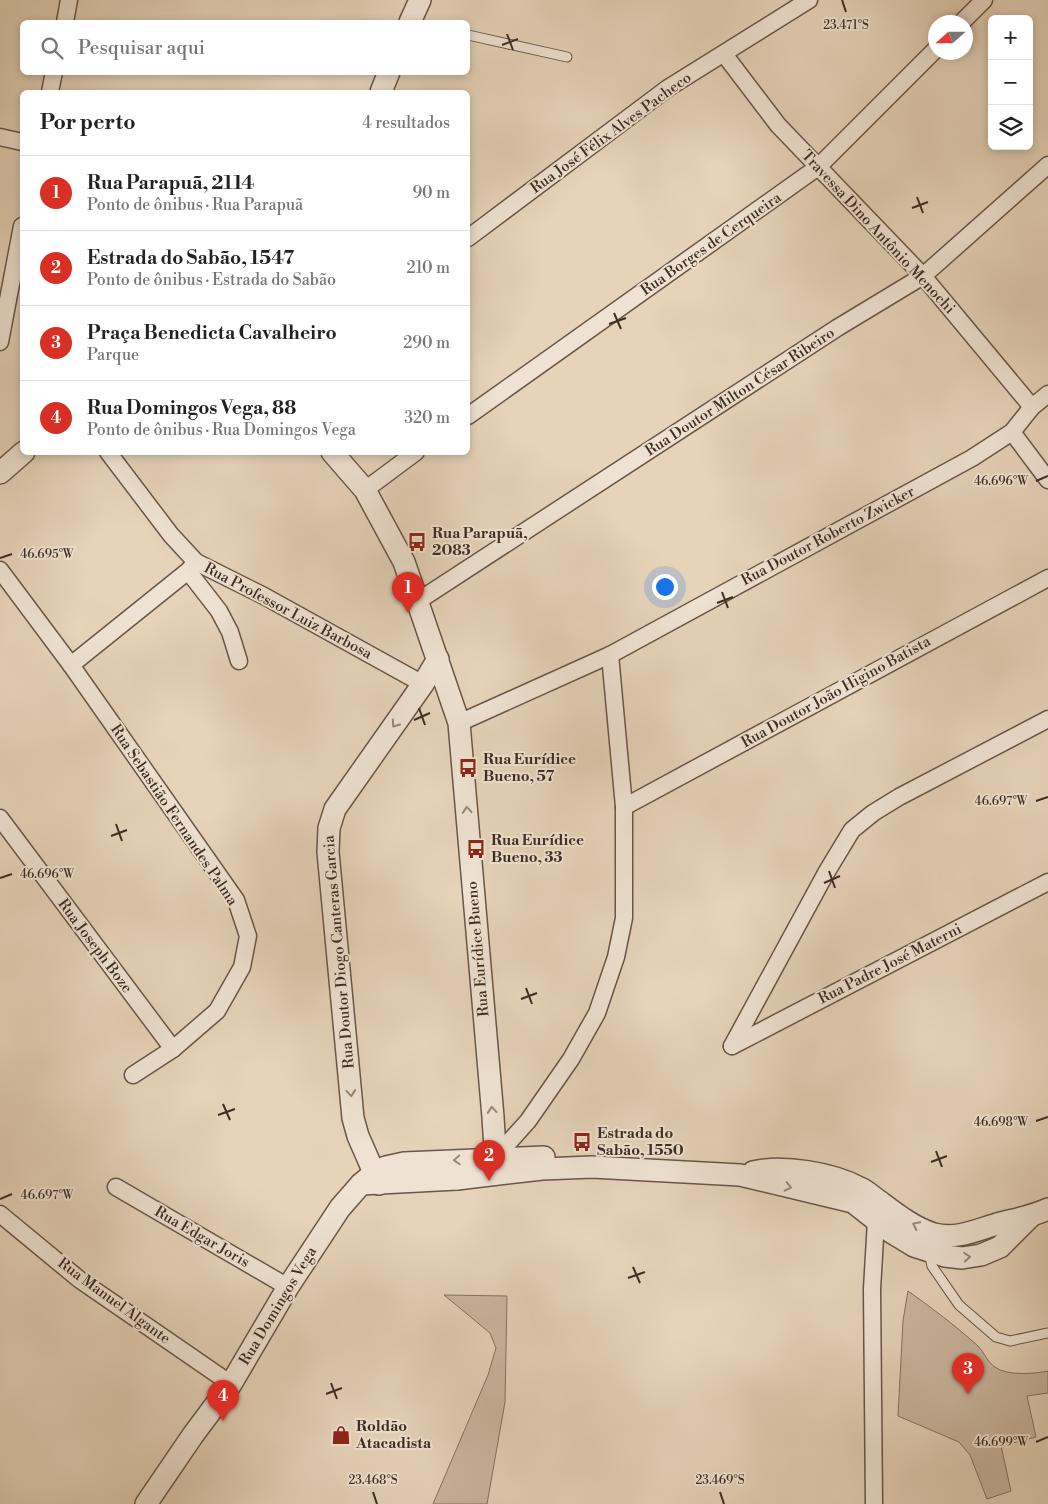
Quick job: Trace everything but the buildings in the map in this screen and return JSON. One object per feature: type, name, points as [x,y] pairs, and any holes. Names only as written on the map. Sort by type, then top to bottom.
[{"type":"street","points":[[64,20],[69,0]]},
{"type":"street","points":[[412,20],[420,0]]},
{"type":"street","name":"Rua José Félix Alves Pacheco","points":[[470,236],[668,88],[808,0]]},
{"type":"street","points":[[969,15],[984,0]]},
{"type":"street","name":"Travessa Dino Antônio Menochi","points":[[724,54],[778,125],[923,276],[1032,408]]},
{"type":"street","name":"Rua Borges de Cerqueira","points":[[470,415],[818,168],[928,57]]},
{"type":"street","points":[[50,90],[53,75]]},
{"type":"street","points":[[382,90],[389,75]]},
{"type":"street","points":[[0,137],[20,142]]},
{"type":"street","name":"Rua Doutor Milton César Ribeiro","points":[[418,601],[837,328],[923,276],[1048,165]]},
{"type":"street","points":[[0,342],[20,237]]},
{"type":"street","name":"Rua Doutor Roberto Zwicker","points":[[460,731],[610,655],[972,458],[1012,432],[1032,408],[1048,394]]},
{"type":"street","points":[[1012,432],[1048,480]]},
{"type":"street","points":[[0,473],[21,455]]},
{"type":"street","name":"Rua Professor Luiz Barbosa","points":[[110,455],[192,566],[264,596],[423,684]]},
{"type":"street","name":"Rua Eurídice Bueno","points":[[335,455],[365,490],[404,562],[438,658],[460,731],[493,1117],[494,1159]]},
{"type":"street","points":[[365,490],[412,455]]},
{"type":"street","points":[[71,665],[192,566],[230,632],[239,661]]},
{"type":"street","name":"Rua Sebastião Fernandes Palma","points":[[0,570],[71,665],[236,900],[248,936],[242,967],[217,1011],[173,1049],[133,1075]]},
{"type":"street","name":"Rua Doutor João Higino Batista","points":[[624,807],[1048,578]]},
{"type":"street","points":[[457,1179],[489,1167],[528,1121],[571,1059],[597,1013],[616,957],[624,918],[624,807],[610,655]]},
{"type":"street","name":"Rua Doutor Diogo Canteras Garcia","points":[[371,1180],[353,1118],[328,852],[329,828],[335,809],[423,684],[438,658]]},
{"type":"street","name":"Rua Eurídice Bueno","points":[[423,684],[445,704],[460,731]]},
{"type":"street","name":"Rua Padre José Materni","points":[[1048,719],[899,797],[873,813],[852,830],[826,873],[732,1046],[1048,882]]},
{"type":"street","name":"Rua Joseph Boze","points":[[0,818],[173,1049]]},
{"type":"street","points":[[371,1180],[386,1167],[404,1163],[561,1157],[581,1161],[592,1166]]},
{"type":"street","points":[[371,1180],[457,1179],[542,1169],[592,1166],[740,1176],[853,1202],[876,1221],[914,1246],[946,1256],[962,1258],[981,1255],[1000,1247],[1039,1213]]},
{"type":"street","points":[[740,1176],[764,1170],[814,1172],[860,1188],[901,1218],[934,1234],[950,1236],[968,1234],[989,1226],[1039,1213]]},
{"type":"street","name":"Rua Domingos Vega","points":[[146,1504],[193,1435],[231,1384],[288,1287],[340,1208],[371,1180]]},
{"type":"street","name":"Rua Edgar Joris","points":[[116,1187],[288,1287]]},
{"type":"street","points":[[869,1194],[876,1221],[872,1298],[874,1504]]},
{"type":"street","name":"Rua Manuel Algante","points":[[0,1214],[80,1280],[231,1384]]},
{"type":"lane","points":[[470,35],[567,56]]},
{"type":"lane","points":[[929,1251],[932,1266],[959,1305],[996,1337],[1010,1341],[1048,1333]]},
{"type":"shaded area","points":[[908,1291],[970,1339],[978,1346],[990,1363],[1000,1370],[1013,1373],[1048,1371],[1048,1393],[1027,1396],[1036,1437],[1001,1446],[1011,1491],[987,1499],[970,1455],[959,1442],[898,1416],[903,1321]]},
{"type":"shaded area","points":[[444,1295],[507,1296],[505,1402],[487,1504],[433,1504],[488,1375],[496,1348],[490,1333]]},
{"type":"place","name":"Rua Parapuã, 2083","points":[[417,542]]},
{"type":"place","name":"Rua Parapuã, 2114","points":[[408,613]]},
{"type":"place","name":"Rua Eurídice Bueno, 57","points":[[468,768]]},
{"type":"place","name":"Rua Eurídice Bueno, 33","points":[[476,849]]},
{"type":"place","name":"Estrada do Sabão, 1550","points":[[582,1142]]},
{"type":"place","name":"Estrada do Sabão, 1547","points":[[489,1181]]},
{"type":"place","name":"Praça Benedicta Cavalheiro","points":[[968,1394]]},
{"type":"place","name":"Rua Domingos Vega, 88","points":[[223,1421]]},
{"type":"place","name":"Roldão Atacadista","points":[[341,1435]]}]
